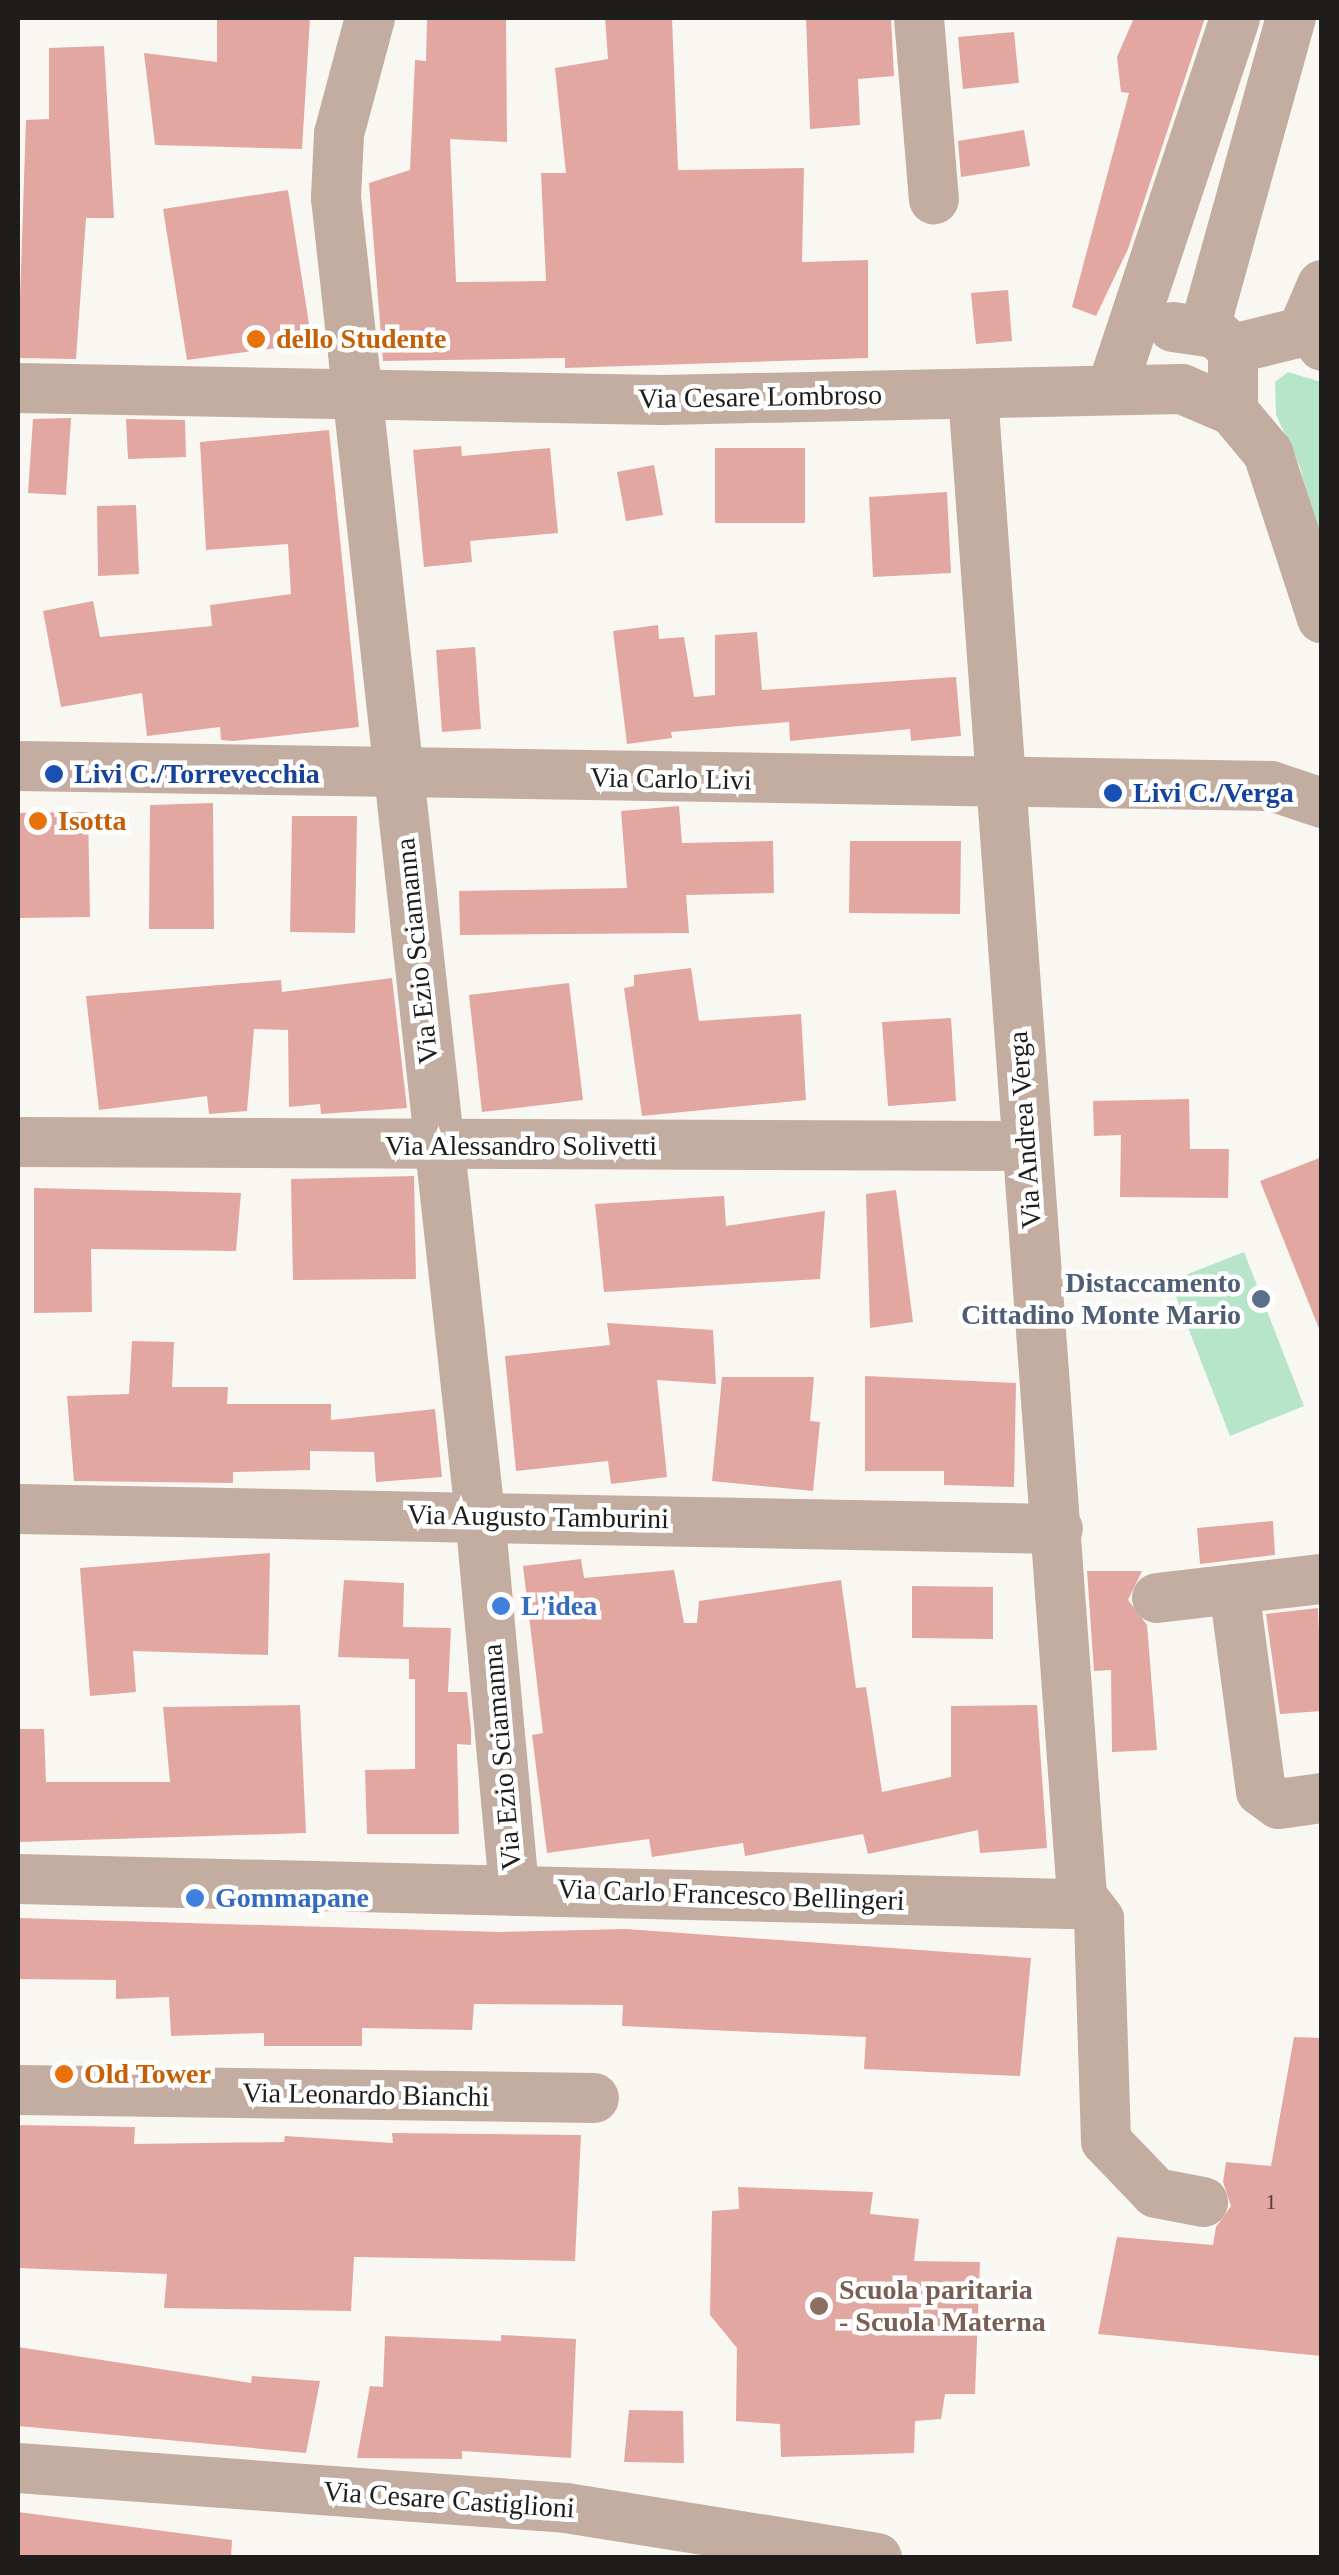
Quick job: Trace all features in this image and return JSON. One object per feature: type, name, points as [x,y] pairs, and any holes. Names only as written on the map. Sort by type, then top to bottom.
[{"type":"street","name":"Via Ezio Sciamanna","points":[[370,18],[339,134],[335,175],[480,1515],[514,1888]]},
{"type":"street","points":[[919,18],[934,198]]},
{"type":"street","points":[[1112,388],[1139,322],[1235,18]]},
{"type":"street","points":[[1290,18],[1219,340],[1233,411],[1277,470],[1322,618]]},
{"type":"street","points":[[1139,322],[1219,340],[1318,320]]},
{"type":"street","name":"Via Cesare Lombroso","points":[[18,388],[360,396],[973,394],[1112,388],[1191,391],[1233,411]]},
{"type":"street","name":"Via Andrea Verga","points":[[973,394],[1024,1146],[1058,1530],[1082,1896],[1100,1918],[1106,2142],[1156,2193],[1204,2202]]},
{"type":"street","points":[[1271,786],[1322,761]]},
{"type":"street","name":"Via Carlo Livi","points":[[18,766],[1002,785],[1271,786],[1322,802]]},
{"type":"street","name":"Via Alessandro Solivetti","points":[[18,1142],[1024,1146]]},
{"type":"street","name":"Via Augusto Tamburini","points":[[18,1509],[480,1515],[1058,1530]]},
{"type":"street","points":[[1157,1598],[1322,1579]]},
{"type":"street","points":[[1234,1590],[1261,1792],[1279,1804],[1322,1798]]},
{"type":"street","name":"Via Carlo Francesco Bellingeri","points":[[18,1879],[1070,1904],[1082,1896]]},
{"type":"street","name":"Via Leonardo Bianchi","points":[[18,2090],[594,2098]]},
{"type":"street","name":"Via Cesare Castiglioni","points":[[18,2468],[566,2508],[877,2558]]},
{"type":"green space","points":[[1288,372],[1321,382],[1321,546],[1300,467],[1276,415],[1275,382]]},
{"type":"green space","points":[[1244,1252],[1304,1406],[1230,1436],[1170,1281]]},
{"type":"building","points":[[217,18],[310,18],[302,149],[155,145],[144,53],[217,62]]},
{"type":"building","points":[[427,18],[506,18],[507,142],[450,139],[456,282],[546,281],[541,173],[566,173],[555,68],[608,59],[605,18],[672,18],[678,170],[804,168],[802,262],[868,260],[868,358],[565,368],[565,358],[383,361],[369,183],[410,170],[415,60],[426,61]]},
{"type":"building","points":[[806,18],[891,18],[894,76],[858,79],[860,125],[810,129]]},
{"type":"building","points":[[1134,18],[1205,18],[1128,249],[1096,316],[1072,307],[1129,93],[1121,92],[1117,57]]},
{"type":"building","points":[[1014,32],[1019,83],[963,89],[958,37]]},
{"type":"building","points":[[104,46],[114,218],[86,218],[76,359],[18,358],[26,120],[49,119],[49,48]]},
{"type":"building","points":[[1024,130],[1030,166],[961,177],[958,141]]},
{"type":"building","points":[[288,190],[312,343],[187,360],[163,209]]},
{"type":"building","points":[[1008,290],[1012,341],[976,344],[971,293]]},
{"type":"building","points":[[71,418],[66,495],[28,493],[33,419]]},
{"type":"building","points":[[126,419],[185,420],[186,457],[128,459]]},
{"type":"building","points":[[329,430],[359,727],[233,741],[221,740],[220,727],[147,736],[142,693],[61,707],[43,611],[93,601],[100,637],[212,626],[210,605],[291,594],[288,544],[206,550],[200,442]]},
{"type":"building","points":[[461,446],[462,456],[550,448],[558,533],[470,541],[472,562],[424,567],[413,450]]},
{"type":"building","points":[[715,448],[805,448],[805,523],[715,523]]},
{"type":"building","points":[[654,465],[663,515],[626,521],[617,472]]},
{"type":"building","points":[[947,492],[951,573],[873,577],[869,497]]},
{"type":"building","points":[[136,505],[139,574],[98,576],[97,506]]},
{"type":"building","points":[[658,625],[659,639],[684,637],[694,697],[715,695],[715,635],[757,632],[762,690],[956,677],[961,736],[911,741],[910,729],[790,741],[789,722],[671,732],[672,738],[627,744],[613,631]]},
{"type":"building","points":[[475,647],[481,729],[442,732],[436,650]]},
{"type":"building","points":[[213,803],[214,929],[149,929],[150,805]]},
{"type":"building","points":[[679,806],[682,843],[773,841],[774,893],[686,895],[689,933],[460,935],[459,891],[627,888],[621,811]]},
{"type":"building","points":[[88,812],[90,917],[18,918],[18,813]]},
{"type":"building","points":[[292,816],[357,816],[355,933],[290,932]]},
{"type":"building","points":[[850,841],[961,841],[960,914],[849,913]]},
{"type":"building","points":[[691,968],[699,1021],[801,1014],[806,1100],[642,1116],[624,988],[634,986],[634,975]]},
{"type":"building","points":[[392,978],[407,1108],[321,1114],[320,1104],[289,1107],[288,1030],[254,1029],[247,1111],[209,1114],[207,1096],[99,1110],[86,996],[281,980],[282,992]]},
{"type":"building","points":[[569,983],[583,1100],[482,1112],[469,995]]},
{"type":"building","points":[[951,1018],[956,1101],[888,1106],[882,1022]]},
{"type":"building","points":[[1189,1099],[1190,1149],[1229,1149],[1228,1198],[1120,1197],[1121,1135],[1094,1136],[1093,1101]]},
{"type":"building","points":[[1322,1157],[1322,1331],[1320,1331],[1260,1181]]},
{"type":"building","points":[[414,1176],[416,1279],[293,1280],[291,1179]]},
{"type":"building","points":[[34,1188],[241,1193],[236,1251],[91,1249],[92,1312],[34,1313]]},
{"type":"building","points":[[896,1190],[913,1322],[870,1328],[866,1194]]},
{"type":"building","points":[[724,1196],[726,1226],[825,1211],[820,1279],[604,1292],[595,1204]]},
{"type":"building","points":[[607,1323],[713,1330],[716,1384],[657,1380],[667,1477],[611,1484],[608,1461],[516,1471],[505,1356],[610,1345]]},
{"type":"building","points":[[132,1341],[174,1342],[172,1387],[228,1387],[227,1404],[331,1404],[331,1420],[435,1409],[442,1477],[376,1482],[374,1452],[310,1451],[310,1470],[233,1472],[233,1483],[74,1481],[67,1396],[129,1394]]},
{"type":"building","points":[[865,1376],[1016,1383],[1014,1487],[944,1485],[944,1471],[865,1471]]},
{"type":"building","points":[[722,1377],[814,1377],[810,1421],[820,1422],[813,1491],[712,1481]]},
{"type":"building","points":[[1273,1521],[1275,1555],[1200,1564],[1197,1528]]},
{"type":"building","points":[[270,1553],[268,1655],[133,1651],[136,1692],[90,1696],[80,1568]]},
{"type":"building","points":[[581,1559],[584,1578],[674,1570],[684,1623],[697,1623],[699,1601],[841,1580],[856,1688],[866,1687],[882,1792],[951,1777],[951,1706],[1037,1705],[1047,1848],[980,1853],[978,1830],[868,1854],[863,1834],[745,1856],[743,1843],[652,1857],[649,1839],[547,1853],[532,1735],[543,1733],[523,1566]]},
{"type":"building","points":[[1087,1571],[1142,1571],[1128,1600],[1147,1625],[1157,1750],[1112,1752],[1111,1670],[1094,1671]]},
{"type":"building","points":[[344,1580],[404,1583],[403,1627],[451,1628],[448,1692],[467,1692],[471,1730],[471,1745],[457,1744],[459,1834],[367,1834],[365,1770],[415,1769],[415,1679],[409,1679],[409,1659],[338,1657]]},
{"type":"building","points":[[912,1586],[993,1587],[993,1639],[912,1638]]},
{"type":"building","points":[[1318,1608],[1322,1711],[1280,1714],[1266,1614]]},
{"type":"building","points":[[300,1705],[306,1833],[18,1842],[18,1729],[44,1729],[46,1782],[170,1782],[163,1707]]},
{"type":"building","points":[[18,1918],[500,1932],[626,1929],[1031,1958],[1020,2076],[864,2069],[866,2037],[622,2026],[623,2005],[474,2004],[472,2030],[362,2028],[362,2046],[264,2046],[264,2033],[171,2036],[169,1997],[116,1999],[116,1980],[18,1979]]},
{"type":"building","points":[[1294,2037],[1322,2038],[1322,2356],[1098,2334],[1117,2237],[1213,2245],[1216,2227],[1231,2206],[1223,2182],[1226,2162],[1271,2166]]},
{"type":"building","points":[[18,2125],[135,2127],[134,2144],[284,2142],[285,2136],[393,2143],[392,2133],[581,2135],[575,2261],[354,2257],[351,2311],[164,2308],[167,2274],[18,2268]]},
{"type":"building","points":[[738,2187],[873,2192],[870,2214],[919,2219],[914,2261],[980,2262],[975,2394],[945,2394],[941,2419],[915,2421],[914,2453],[781,2457],[780,2424],[736,2421],[737,2348],[710,2315],[712,2211],[739,2209]]},
{"type":"building","points":[[501,2335],[576,2339],[571,2458],[462,2451],[462,2459],[357,2458],[370,2386],[383,2387],[385,2336],[501,2341]]},
{"type":"building","points":[[18,2347],[251,2383],[252,2376],[320,2381],[306,2453],[18,2426]]},
{"type":"building","points":[[629,2410],[683,2411],[684,2463],[624,2462]]},
{"type":"building","points":[[18,2512],[232,2540],[231,2558],[18,2558]]},
{"type":"place","name":"dello Studente","points":[[256,339]]},
{"type":"place","name":"Livi C./Torrevecchia","points":[[54,774]]},
{"type":"place","name":"Livi C./Verga","points":[[1113,793]]},
{"type":"place","name":"Isotta","points":[[38,821]]},
{"type":"place","name":"Distaccamento Cittadino Monte Mario","points":[[1261,1299]]},
{"type":"place","name":"L'idea","points":[[501,1606]]},
{"type":"place","name":"Gommapane","points":[[195,1898]]},
{"type":"place","name":"Old Tower","points":[[64,2074]]},
{"type":"place","name":"Scuola paritaria - Scuola Materna","points":[[819,2306]]}]
